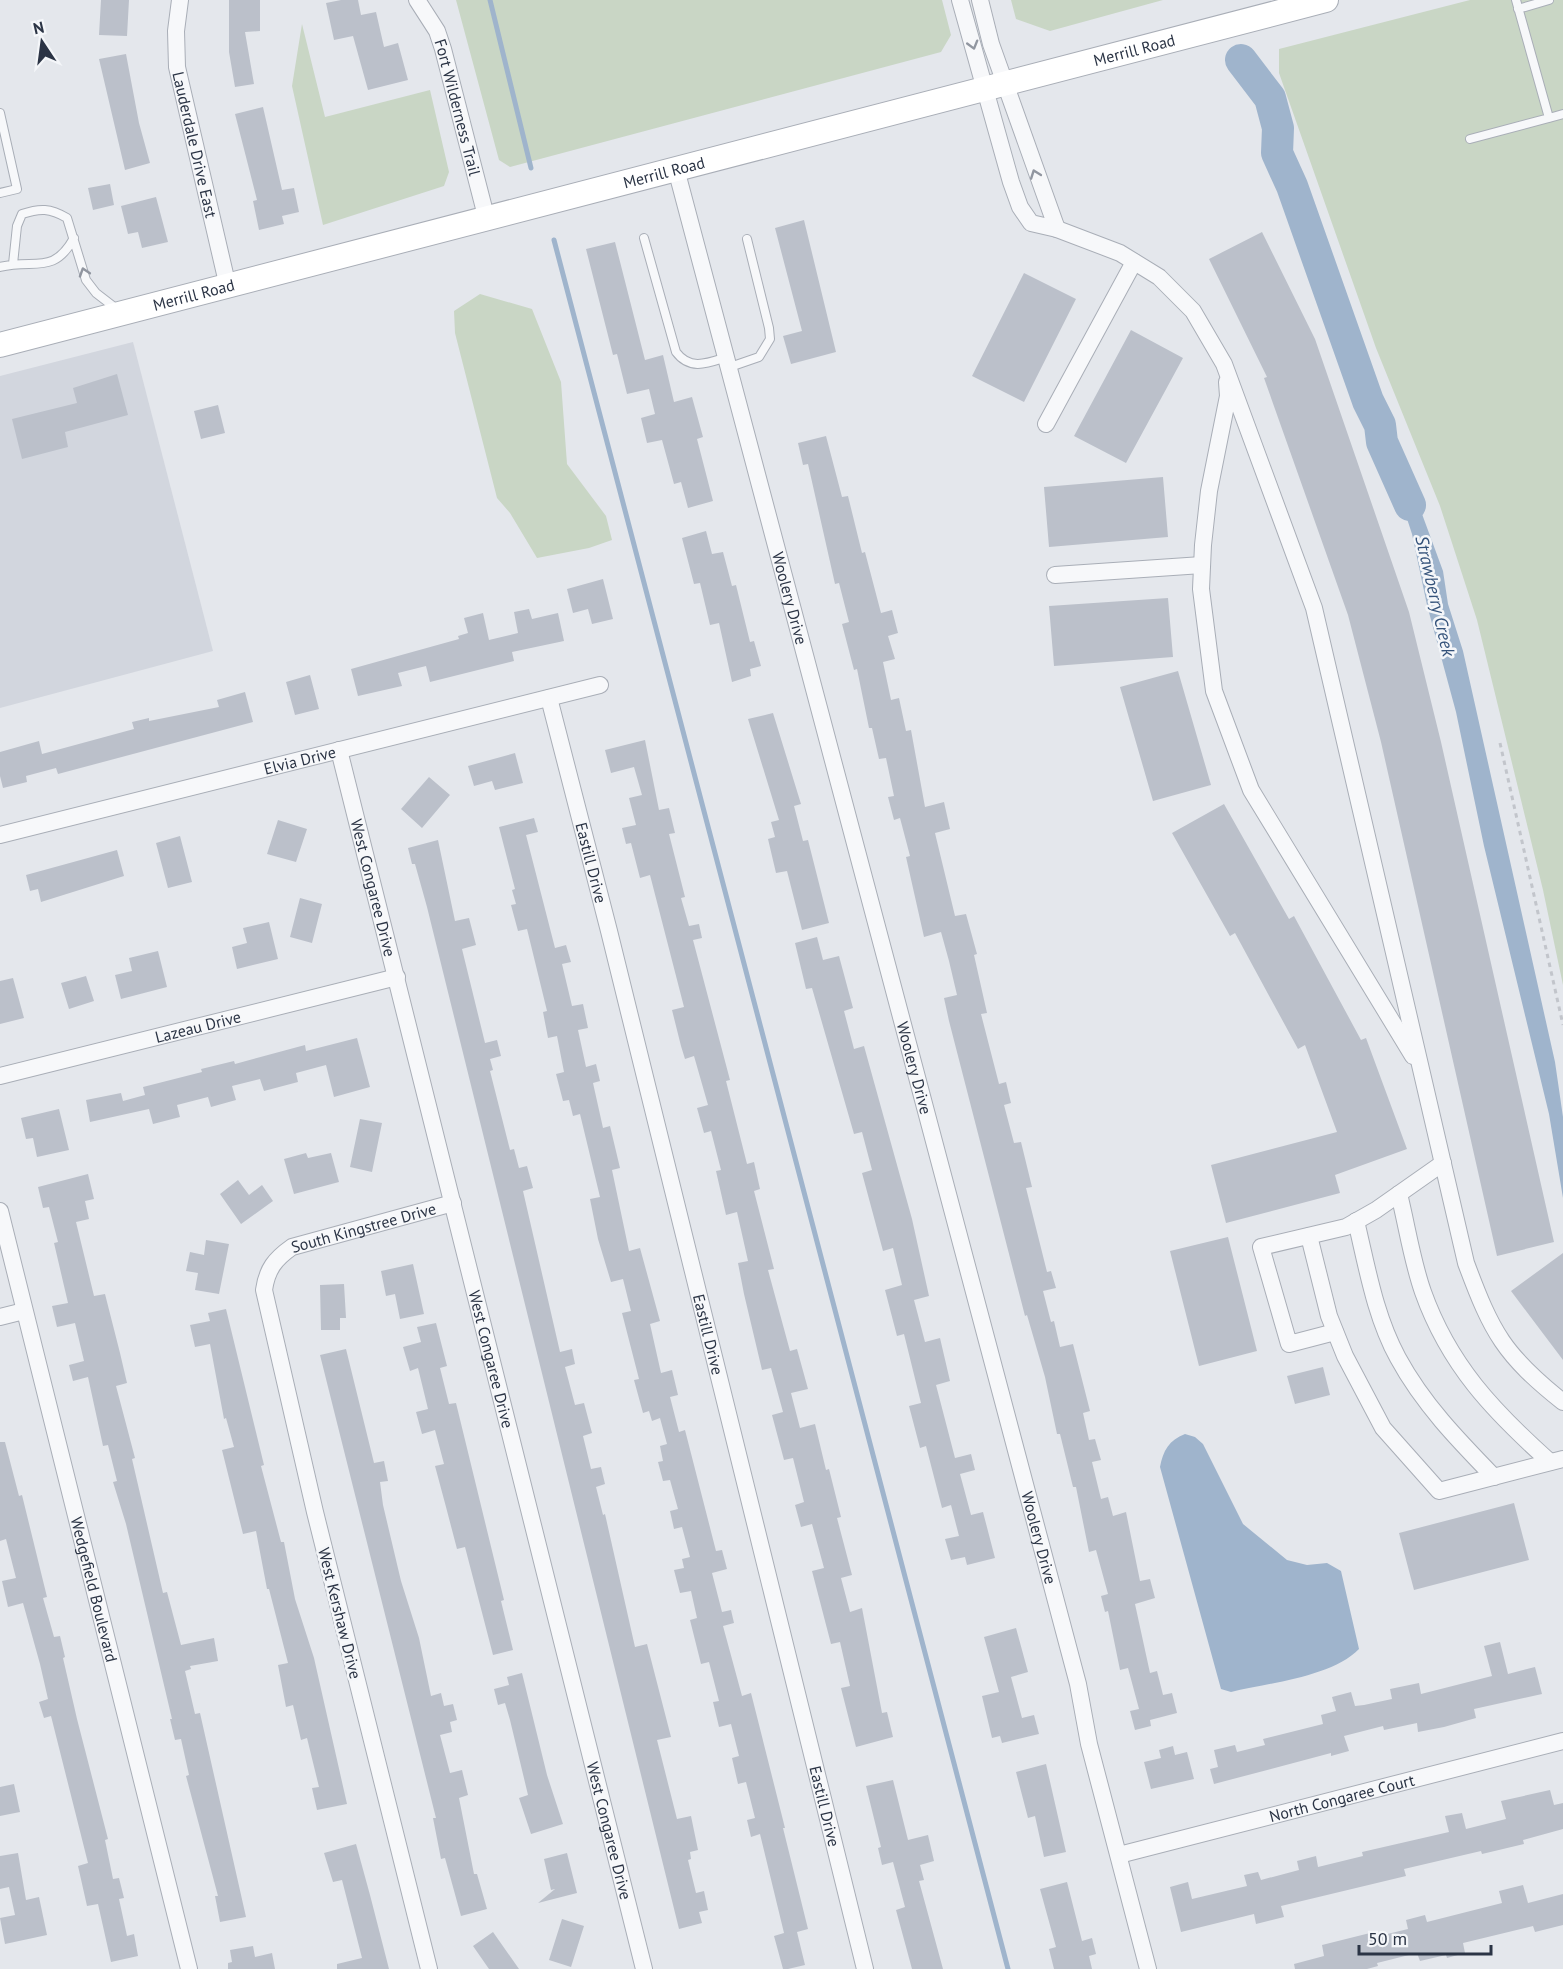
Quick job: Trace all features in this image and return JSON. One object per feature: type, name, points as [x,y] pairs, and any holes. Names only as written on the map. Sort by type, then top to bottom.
[{"type":"main road","name":"Merrill Road","points":[[0,345],[1326,0]]},
{"type":"street","name":"Lauderdale Drive East","points":[[180,0],[176,32],[177,67],[228,287]]},
{"type":"street","name":"Fort Wilderness Trail","points":[[417,0],[437,32],[443,49],[487,220]]},
{"type":"street","points":[[960,0],[1057,229]]},
{"type":"street","points":[[980,0],[1020,207],[1031,223],[1057,229],[1120,253],[1159,278],[1193,311],[1227,372],[1314,608],[1466,1263],[1484,1310],[1500,1342],[1518,1365],[1563,1402]]},
{"type":"street","name":"Woolery Drive","points":[[676,169],[1075,1672],[1089,1744],[1148,1969]]},
{"type":"street","points":[[1046,424],[1134,262]]},
{"type":"street","points":[[1227,372],[1228,396],[1209,491],[1201,589],[1214,692],[1251,790],[1422,1070]]},
{"type":"street","points":[[1055,575],[1202,565]]},
{"type":"street","name":"Elvia Drive","points":[[0,835],[600,685]]},
{"type":"street","name":"Eastill Drive","points":[[549,698],[865,1969]]},
{"type":"street","name":"West Congaree Drive","points":[[339,750],[644,1969]]},
{"type":"street","name":"Lazeau Drive","points":[[0,1076],[397,977]]},
{"type":"street","points":[[1335,1332],[1289,1344],[1261,1247],[1346,1227],[1443,1163]]},
{"type":"street","points":[[1399,1194],[1422,1291],[1455,1358],[1484,1399],[1556,1460]]},
{"type":"street","name":"South Kingstree Drive","points":[[276,1258],[292,1247],[453,1203]]},
{"type":"street","name":"Wedgefield Boulevard","points":[[0,1211],[189,1969]]},
{"type":"street","points":[[1356,1221],[1374,1298],[1398,1358],[1445,1427],[1494,1477]]},
{"type":"street","points":[[1309,1236],[1335,1332],[1345,1356],[1383,1428],[1439,1491],[1556,1460]]},
{"type":"street","name":"West Kershaw Drive","points":[[276,1258],[267,1275],[264,1290],[315,1512],[429,1969]]},
{"type":"street","points":[[0,1317],[24,1311]]},
{"type":"street","name":"North Congaree Court","points":[[1119,1855],[1563,1741]]},
{"type":"lane","points":[[1549,0],[1517,4],[1549,118]]},
{"type":"lane","points":[[0,113],[4,150],[17,189],[0,193]]},
{"type":"lane","points":[[1470,139],[1563,114]]},
{"type":"lane","points":[[13,264],[17,226],[22,214],[37,209],[52,208],[67,218],[86,280],[96,293],[123,314]]},
{"type":"lane","points":[[0,267],[13,264],[35,266],[55,261],[66,253],[74,238]]},
{"type":"lane","points":[[644,238],[676,352],[681,359],[699,365],[759,357],[770,339],[770,328],[747,239]]},
{"type":"path","points":[[1500,743],[1563,1025]]},
{"type":"shaded area","points":[[133,342],[213,651],[0,708],[0,376]]},
{"type":"green space","points":[[456,0],[942,0],[951,35],[941,52],[510,167],[499,160]]},
{"type":"green space","points":[[1011,0],[1163,0],[1050,31],[1016,19]]},
{"type":"green space","points":[[1470,0],[1563,0],[1563,985],[1543,890],[1477,620],[1440,506],[1376,348],[1279,73],[1279,49]]},
{"type":"green space","points":[[302,24],[325,117],[430,90],[449,172],[444,186],[323,225],[292,86]]},
{"type":"green space","points":[[480,294],[532,309],[561,382],[567,464],[606,516],[612,540],[589,548],[537,558],[510,513],[497,498],[455,333],[454,311]]},
{"type":"water","points":[[1394,466],[1407,477],[1415,495],[1443,571],[1448,604],[1463,651],[1555,1062],[1563,1117],[1563,1198],[1549,1114],[1484,846],[1456,712],[1427,605],[1412,534],[1393,476]]},
{"type":"water","points":[[1185,1434],[1195,1437],[1203,1444],[1243,1524],[1287,1560],[1307,1565],[1327,1563],[1341,1571],[1359,1649],[1347,1659],[1299,1678],[1231,1692],[1221,1689],[1160,1467],[1168,1447],[1175,1439]]},
{"type":"building","points":[[101,0],[129,0],[127,36],[99,35]]},
{"type":"building","points":[[229,0],[260,0],[260,31],[245,32],[254,84],[235,87],[229,52]]},
{"type":"building","points":[[358,0],[361,15],[376,12],[384,47],[398,43],[408,80],[368,90],[353,36],[334,40],[326,3]]},
{"type":"building","points":[[126,54],[139,123],[150,163],[125,170],[99,59]]},
{"type":"building","points":[[263,107],[282,190],[294,188],[299,212],[282,216],[284,224],[259,230],[253,201],[257,200],[235,114]]},
{"type":"building","points":[[110,184],[114,205],[93,210],[88,188]]},
{"type":"building","points":[[156,197],[168,242],[142,248],[138,232],[128,234],[121,206]]},
{"type":"building","points":[[804,220],[836,352],[791,364],[783,336],[802,331],[775,228]]},
{"type":"building","points":[[1262,232],[1315,339],[1409,612],[1441,742],[1554,1242],[1497,1256],[1381,742],[1348,615],[1264,378],[1267,377],[1209,259]]},
{"type":"building","points":[[615,242],[645,360],[663,355],[674,402],[692,397],[703,437],[697,439],[713,501],[688,508],[681,482],[674,484],[662,440],[647,443],[641,418],[655,414],[649,389],[627,394],[617,354],[613,355],[586,249]]},
{"type":"building","points":[[1024,273],[1076,299],[1024,402],[972,376]]},
{"type":"building","points":[[1131,330],[1183,358],[1126,463],[1074,436]]},
{"type":"building","points":[[117,374],[128,415],[65,432],[68,447],[22,459],[12,419],[77,403],[73,388]]},
{"type":"building","points":[[218,405],[225,433],[201,439],[194,411]]},
{"type":"building","points":[[826,436],[842,497],[848,496],[862,553],[865,552],[881,613],[892,610],[898,633],[888,636],[895,659],[883,662],[891,700],[899,698],[906,731],[911,730],[925,807],[944,802],[950,829],[935,833],[955,916],[966,914],[977,954],[974,955],[987,1013],[981,1014],[999,1084],[1006,1082],[1011,1103],[1004,1105],[1014,1143],[1021,1142],[1032,1187],[1026,1188],[1047,1272],[1051,1271],[1056,1288],[1043,1291],[1051,1322],[1054,1321],[1060,1347],[1073,1344],[1090,1411],[1083,1413],[1089,1440],[1095,1439],[1101,1460],[1092,1462],[1101,1499],[1108,1497],[1113,1516],[1126,1512],[1140,1581],[1150,1579],[1155,1598],[1135,1604],[1150,1673],[1157,1671],[1163,1695],[1172,1693],[1177,1713],[1150,1720],[1151,1726],[1135,1730],[1130,1711],[1139,1709],[1128,1668],[1120,1670],[1108,1611],[1105,1612],[1101,1596],[1108,1594],[1096,1550],[1089,1552],[1076,1487],[1073,1487],[1060,1434],[1057,1434],[1045,1377],[1027,1315],[1025,1316],[949,1021],[944,998],[957,995],[949,961],[941,932],[924,937],[906,857],[910,856],[900,818],[894,820],[888,797],[894,796],[886,758],[879,759],[872,728],[869,728],[857,669],[854,670],[842,624],[849,622],[839,583],[835,584],[808,464],[803,465],[798,443]]},
{"type":"building","points":[[1163,477],[1168,537],[1049,547],[1044,487]]},
{"type":"building","points":[[706,531],[712,554],[723,552],[732,586],[736,585],[750,642],[754,641],[761,666],[750,669],[751,676],[732,682],[719,623],[710,625],[700,583],[694,584],[682,538]]},
{"type":"building","points":[[603,579],[613,619],[592,624],[588,609],[573,613],[567,589]]},
{"type":"building","points":[[1168,598],[1173,657],[1054,666],[1049,606]]},
{"type":"building","points":[[529,609],[532,619],[558,613],[564,641],[512,652],[514,661],[430,682],[426,666],[398,673],[402,686],[358,696],[351,669],[459,639],[458,636],[468,633],[464,618],[483,613],[489,640],[518,633],[514,612]]},
{"type":"building","points":[[1178,671],[1211,785],[1153,801],[1120,687]]},
{"type":"building","points":[[310,675],[319,709],[295,715],[286,682]]},
{"type":"building","points":[[245,692],[253,722],[58,774],[56,768],[26,776],[27,782],[3,788],[0,776],[0,752],[39,741],[42,754],[134,729],[132,722],[149,718],[149,721],[219,707],[217,700]]},
{"type":"building","points":[[773,713],[801,804],[794,806],[803,841],[808,840],[829,923],[802,930],[787,871],[776,873],[768,839],[775,837],[771,822],[779,820],[748,719]]},
{"type":"building","points":[[645,740],[659,810],[669,808],[675,833],[669,834],[685,897],[681,898],[689,926],[699,924],[702,938],[693,940],[730,1080],[726,1081],[747,1164],[754,1162],[760,1189],[754,1191],[774,1269],[768,1270],[790,1351],[797,1349],[808,1389],[791,1393],[800,1428],[815,1424],[826,1470],[829,1469],[841,1517],[837,1518],[852,1575],[841,1578],[850,1612],[862,1608],[882,1713],[887,1712],[893,1737],[856,1747],[841,1688],[850,1686],[840,1642],[831,1644],[812,1571],[824,1568],[812,1524],[801,1527],[795,1505],[804,1502],[793,1458],[784,1460],[772,1415],[783,1412],[771,1368],[762,1370],[744,1294],[738,1263],[748,1261],[737,1212],[726,1215],[716,1171],[721,1170],[711,1131],[704,1133],[697,1108],[708,1105],[694,1056],[685,1059],[681,1046],[672,1010],[684,1007],[650,875],[640,878],[631,843],[626,844],[622,828],[636,825],[629,798],[642,795],[634,767],[611,773],[605,750]]},
{"type":"building","points":[[515,753],[523,783],[495,790],[492,781],[474,786],[468,766]]},
{"type":"building","points":[[429,777],[450,795],[422,828],[401,809]]},
{"type":"building","points":[[1224,804],[1289,919],[1294,916],[1361,1040],[1366,1038],[1407,1149],[1335,1175],[1340,1193],[1226,1223],[1211,1165],[1337,1132],[1305,1045],[1298,1049],[1235,933],[1230,936],[1172,833]]},
{"type":"building","points":[[534,818],[538,832],[526,835],[555,948],[566,945],[571,962],[562,964],[572,1006],[583,1004],[588,1028],[578,1030],[586,1067],[596,1064],[600,1081],[593,1083],[603,1128],[610,1126],[620,1168],[612,1170],[629,1251],[640,1248],[660,1321],[650,1324],[661,1373],[672,1370],[678,1395],[670,1397],[679,1432],[685,1430],[716,1551],[722,1550],[727,1569],[712,1573],[722,1612],[731,1610],[734,1623],[723,1626],[742,1696],[751,1693],[808,1929],[797,1932],[805,1965],[788,1969],[783,1969],[774,1936],[784,1933],[760,1834],[751,1837],[747,1820],[755,1818],[746,1782],[738,1784],[732,1758],[739,1756],[731,1724],[719,1727],[713,1702],[719,1701],[709,1662],[701,1664],[690,1620],[697,1618],[691,1591],[680,1593],[674,1570],[684,1568],[682,1559],[690,1557],[682,1527],[674,1529],[670,1511],[678,1509],[670,1480],[663,1481],[658,1462],[663,1461],[660,1446],[667,1444],[660,1418],[652,1421],[649,1411],[643,1413],[634,1380],[639,1379],[622,1313],[631,1311],[623,1279],[611,1282],[598,1239],[590,1199],[600,1197],[580,1114],[573,1116],[569,1100],[563,1101],[556,1074],[564,1072],[557,1036],[548,1038],[543,1012],[547,1011],[527,929],[518,931],[511,905],[516,904],[512,890],[515,889],[499,827]]},
{"type":"building","points":[[278,820],[307,829],[296,862],[267,854]]},
{"type":"building","points":[[180,836],[192,882],[168,888],[156,843]]},
{"type":"building","points":[[438,840],[455,921],[469,918],[476,945],[462,949],[485,1043],[497,1040],[501,1056],[490,1059],[493,1070],[490,1071],[510,1150],[514,1149],[519,1168],[527,1166],[533,1188],[523,1191],[560,1352],[572,1349],[575,1364],[565,1367],[575,1405],[584,1403],[592,1433],[583,1436],[591,1469],[601,1467],[605,1484],[596,1487],[603,1515],[605,1514],[635,1647],[647,1644],[671,1737],[657,1740],[677,1819],[691,1816],[698,1850],[690,1852],[691,1859],[688,1860],[696,1893],[704,1891],[708,1910],[699,1912],[702,1923],[679,1929],[427,907],[408,848]]},
{"type":"building","points":[[117,850],[124,876],[41,902],[38,889],[30,891],[26,875]]},
{"type":"building","points":[[300,898],[322,904],[312,943],[290,937]]},
{"type":"building","points":[[269,922],[278,959],[237,969],[232,947],[247,943],[243,928]]},
{"type":"building","points":[[817,937],[823,960],[839,956],[853,1008],[844,1011],[854,1049],[864,1046],[912,1219],[929,1296],[914,1300],[925,1342],[940,1338],[950,1381],[936,1385],[955,1458],[971,1454],[975,1470],[960,1474],[971,1515],[983,1512],[995,1558],[967,1565],[965,1557],[951,1560],[945,1539],[959,1536],[951,1505],[942,1508],[926,1446],[920,1448],[909,1406],[921,1403],[904,1334],[897,1336],[885,1290],[902,1285],[893,1248],[883,1251],[862,1173],[872,1170],[862,1132],[854,1134],[812,988],[806,989],[795,943]]},
{"type":"building","points":[[158,951],[167,987],[121,999],[115,975],[132,971],[129,958]]},
{"type":"building","points":[[86,976],[94,1001],[69,1009],[61,983]]},
{"type":"building","points":[[13,978],[24,1018],[0,1024],[0,981]]},
{"type":"building","points":[[357,1038],[370,1087],[334,1097],[326,1065],[296,1073],[298,1082],[264,1091],[260,1079],[232,1086],[236,1100],[211,1107],[208,1097],[177,1105],[180,1117],[153,1124],[149,1109],[90,1122],[86,1100],[121,1093],[123,1101],[145,1095],[143,1087],[202,1072],[201,1069],[234,1061],[235,1064],[305,1045],[306,1051]]},
{"type":"building","points":[[59,1109],[69,1150],[37,1157],[33,1138],[26,1139],[21,1118]]},
{"type":"building","points":[[360,1119],[382,1123],[372,1172],[350,1167]]},
{"type":"building","points":[[306,1153],[308,1158],[331,1153],[339,1182],[294,1194],[284,1159]]},
{"type":"building","points":[[88,1174],[94,1199],[85,1201],[89,1219],[76,1222],[94,1296],[105,1294],[120,1353],[127,1383],[116,1386],[135,1458],[132,1459],[163,1593],[167,1592],[181,1645],[214,1638],[218,1661],[190,1666],[191,1669],[185,1671],[195,1714],[200,1713],[246,1917],[220,1922],[215,1896],[218,1896],[186,1776],[189,1775],[181,1739],[175,1740],[126,1524],[113,1482],[117,1481],[108,1445],[103,1446],[88,1377],[73,1381],[69,1365],[84,1361],[75,1323],[57,1327],[52,1306],[68,1303],[54,1243],[58,1242],[49,1207],[43,1208],[38,1187]]},
{"type":"building","points":[[238,1180],[249,1195],[262,1185],[273,1201],[241,1224],[220,1194]]},
{"type":"building","points":[[1228,1237],[1257,1351],[1199,1366],[1170,1251]]},
{"type":"building","points":[[206,1240],[229,1244],[219,1294],[195,1290],[198,1273],[186,1271],[190,1252],[204,1255]]},
{"type":"building","points":[[1563,1253],[1563,1360],[1511,1291]]},
{"type":"building","points":[[413,1264],[424,1314],[400,1319],[395,1294],[386,1296],[381,1271]]},
{"type":"building","points":[[344,1284],[346,1318],[340,1318],[340,1330],[321,1330],[320,1285]]},
{"type":"building","points":[[226,1309],[264,1465],[261,1466],[281,1542],[284,1542],[295,1599],[314,1658],[347,1804],[317,1810],[312,1788],[319,1787],[307,1738],[301,1740],[293,1705],[286,1707],[278,1665],[288,1663],[269,1589],[267,1589],[256,1531],[243,1534],[222,1450],[234,1447],[226,1418],[224,1419],[210,1344],[195,1347],[190,1325],[210,1321],[208,1313]]},
{"type":"building","points":[[436,1323],[447,1366],[440,1368],[449,1404],[456,1403],[504,1600],[501,1601],[513,1650],[493,1655],[465,1547],[457,1549],[435,1466],[444,1464],[435,1430],[422,1434],[416,1412],[428,1409],[418,1368],[410,1371],[403,1347],[421,1342],[417,1327]]},
{"type":"building","points":[[346,1349],[374,1463],[384,1461],[388,1481],[380,1482],[383,1505],[401,1581],[419,1638],[431,1696],[441,1693],[444,1706],[453,1704],[457,1720],[450,1722],[452,1732],[440,1735],[450,1773],[462,1770],[468,1795],[459,1798],[474,1874],[477,1874],[487,1909],[461,1916],[445,1858],[441,1859],[433,1818],[436,1818],[320,1355]]},
{"type":"building","points":[[1323,1367],[1330,1395],[1295,1404],[1287,1376]]},
{"type":"building","points":[[0,1442],[5,1442],[19,1496],[22,1495],[47,1597],[43,1598],[54,1637],[60,1636],[77,1719],[108,1839],[105,1840],[113,1879],[119,1878],[124,1898],[119,1899],[127,1936],[134,1934],[138,1956],[111,1962],[98,1904],[87,1906],[78,1866],[88,1863],[51,1716],[44,1718],[39,1702],[48,1699],[40,1664],[23,1603],[8,1607],[2,1581],[16,1578],[6,1539],[0,1541]]},
{"type":"building","points":[[1514,1503],[1529,1560],[1414,1590],[1399,1533]]},
{"type":"building","points":[[1016,1628],[1028,1672],[1011,1677],[1022,1718],[1034,1715],[1039,1734],[1002,1743],[1000,1736],[992,1738],[982,1696],[999,1692],[984,1637]]},
{"type":"building","points":[[1500,1642],[1508,1674],[1535,1667],[1542,1694],[1474,1709],[1476,1718],[1444,1727],[1418,1732],[1417,1723],[1384,1730],[1383,1726],[1344,1736],[1349,1751],[1331,1756],[1331,1753],[1214,1784],[1210,1769],[1218,1767],[1214,1750],[1235,1745],[1237,1752],[1265,1745],[1263,1739],[1323,1724],[1321,1715],[1336,1711],[1332,1697],[1351,1692],[1355,1706],[1364,1705],[1392,1699],[1390,1689],[1419,1683],[1421,1694],[1492,1676],[1484,1646]]},
{"type":"building","points":[[522,1673],[547,1775],[563,1824],[531,1834],[519,1798],[528,1795],[510,1720],[505,1703],[498,1705],[494,1689],[509,1685],[507,1677]]},
{"type":"building","points":[[1173,1746],[1175,1755],[1187,1752],[1194,1779],[1151,1789],[1144,1762],[1161,1758],[1159,1750]]},
{"type":"building","points":[[1046,1764],[1066,1852],[1044,1857],[1035,1816],[1028,1818],[1016,1772]]},
{"type":"building","points":[[893,1780],[908,1840],[928,1835],[934,1861],[920,1865],[924,1880],[919,1881],[943,1969],[912,1969],[896,1910],[905,1907],[893,1862],[882,1865],[878,1848],[881,1847],[866,1786]]},
{"type":"building","points":[[14,1784],[20,1812],[0,1816],[0,1787]]},
{"type":"building","points":[[1550,1790],[1554,1805],[1563,1803],[1563,1829],[1523,1840],[1524,1844],[1482,1854],[1481,1851],[1404,1869],[1406,1876],[1281,1906],[1284,1917],[1256,1924],[1254,1914],[1181,1932],[1170,1887],[1188,1882],[1192,1899],[1247,1886],[1244,1875],[1258,1872],[1261,1880],[1299,1870],[1297,1861],[1316,1856],[1318,1867],[1363,1856],[1362,1852],[1449,1832],[1445,1816],[1462,1813],[1466,1829],[1506,1819],[1501,1801]]},
{"type":"building","points":[[356,1844],[389,1969],[337,1969],[337,1964],[362,1958],[342,1880],[333,1882],[324,1853]]},
{"type":"building","points":[[18,1853],[26,1900],[39,1897],[47,1935],[5,1944],[0,1918],[15,1915],[9,1887],[0,1889],[0,1856]]},
{"type":"building","points":[[567,1853],[577,1893],[538,1903],[555,1889],[551,1890],[544,1859]]},
{"type":"building","points":[[1067,1882],[1082,1941],[1092,1938],[1096,1954],[1089,1956],[1092,1969],[1054,1969],[1049,1949],[1056,1947],[1040,1889]]},
{"type":"building","points":[[1523,1885],[1528,1903],[1563,1894],[1563,1925],[1535,1932],[1533,1926],[1463,1943],[1465,1953],[1447,1958],[1446,1955],[1420,1961],[1417,1953],[1377,1963],[1378,1966],[1367,1969],[1295,1969],[1294,1964],[1324,1956],[1322,1945],[1370,1933],[1371,1938],[1408,1929],[1406,1920],[1425,1915],[1427,1922],[1502,1903],[1499,1891]]},
{"type":"building","points":[[562,1919],[584,1926],[571,1967],[549,1960]]},
{"type":"building","points":[[493,1932],[519,1969],[489,1969],[473,1946]]},
{"type":"building","points":[[253,1946],[255,1957],[272,1953],[275,1969],[228,1969],[228,1963],[232,1962],[230,1950]]},
{"type":"waterway","points":[[490,0],[531,168]]},
{"type":"waterway","name":"Strawberry Creek","points":[[1241,60],[1270,98],[1278,128],[1277,153],[1292,186],[1368,401],[1380,425],[1382,442],[1410,505]]},
{"type":"waterway","points":[[554,240],[1008,1969]]}]
